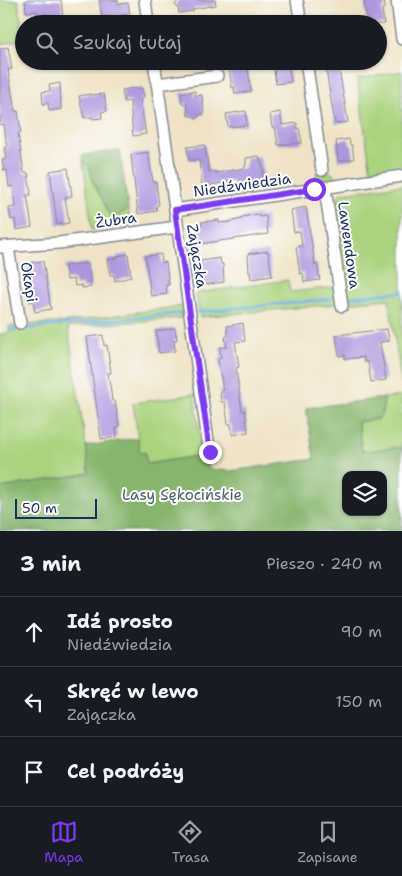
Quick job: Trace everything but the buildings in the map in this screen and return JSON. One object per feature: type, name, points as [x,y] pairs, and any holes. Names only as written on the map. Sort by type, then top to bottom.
[{"type":"street","points":[[145,0],[147,15]]},
{"type":"street","points":[[297,0],[300,15]]},
{"type":"street","points":[[397,0],[402,39]]},
{"type":"street","name":"Zajączka","points":[[155,70],[210,455]]},
{"type":"street","points":[[307,70],[322,170]]},
{"type":"street","points":[[157,84],[217,76]]},
{"type":"street","name":"Niedźwiedzia","points":[[175,210],[402,176]]},
{"type":"street","name":"Lawendowa","points":[[325,188],[342,306]]},
{"type":"street","name":"Żubra","points":[[4,247],[59,243],[177,226]]},
{"type":"street","name":"Okapi","points":[[4,247],[20,323]]},
{"type":"green space","points":[[0,0],[18,0],[20,15],[15,15],[15,42],[0,44]]},
{"type":"green space","points":[[402,71],[402,168],[371,172],[357,79]]},
{"type":"green space","points":[[120,150],[128,208],[119,216],[112,216],[107,212],[93,183],[90,169],[83,162],[82,155]]},
{"type":"green space","points":[[83,162],[90,169],[93,183],[107,212],[123,213],[128,208],[131,225],[92,230]]},
{"type":"green space","points":[[329,171],[338,178],[371,172],[372,177],[314,186],[317,172]]},
{"type":"green space","points":[[402,185],[402,386],[389,299],[345,303],[332,208],[333,203],[341,193]]},
{"type":"green space","points":[[288,280],[290,292],[334,287],[337,304],[200,317],[196,293]]},
{"type":"green space","points":[[182,306],[182,318],[68,327],[90,473],[0,488],[0,334],[9,333],[9,326],[67,322]]},
{"type":"green space","points":[[194,394],[203,455],[146,464],[140,453],[133,403]]},
{"type":"green space","points":[[402,396],[402,447],[362,452],[358,422],[378,419],[383,409],[384,398]]},
{"type":"green space","name":"Lasy Sękocińskie","points":[[384,398],[382,414],[378,419],[358,422],[362,451],[402,447],[402,531],[0,531],[0,488],[89,473],[86,446],[138,438],[140,453],[145,452],[147,464],[203,455],[209,469],[230,471],[314,459],[306,408]]},
{"type":"waterway","points":[[349,297],[402,292]]},
{"type":"waterway","points":[[198,312],[332,299]]},
{"type":"waterway","points":[[10,330],[183,313]]},
{"type":"route","points":[[210,452],[175,210],[314,189]]}]
